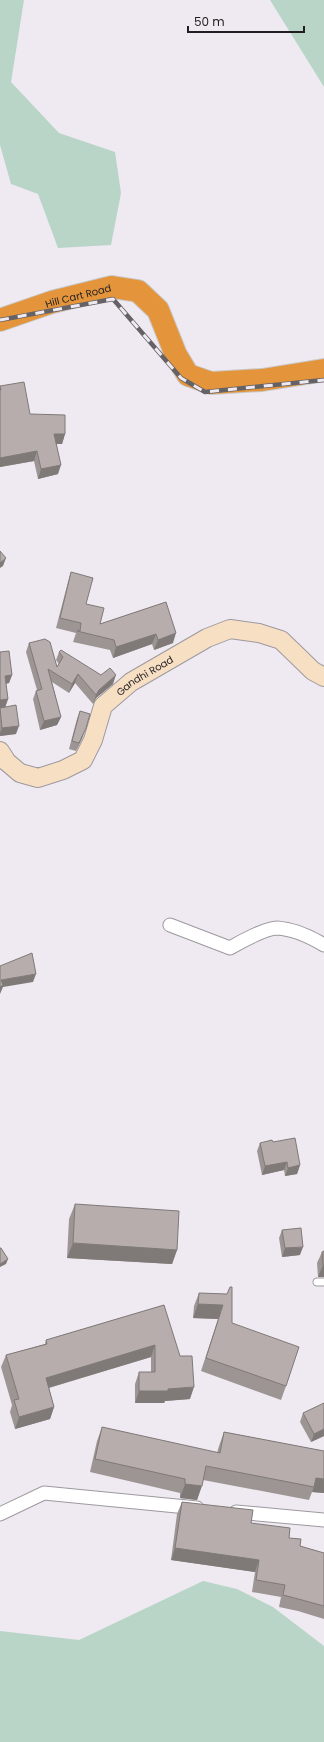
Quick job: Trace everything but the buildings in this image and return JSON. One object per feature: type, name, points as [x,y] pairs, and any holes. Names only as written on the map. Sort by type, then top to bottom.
[{"type":"highway","name":"Hill Cart Road","points":[[0,320],[52,302],[112,287],[132,290],[138,291],[158,310],[176,355],[188,375],[211,383],[262,380],[324,370]]},
{"type":"main road","name":"Gandhi Road","points":[[0,751],[7,762],[20,773],[38,778],[63,770],[83,760],[93,740],[103,706],[131,682],[143,674],[207,638],[230,629],[259,634],[281,640],[313,671],[324,677]]},
{"type":"street","points":[[170,925],[230,948],[246,939],[275,928],[306,934],[324,945]]},
{"type":"street","points":[[0,1514],[44,1493],[324,1520]]},
{"type":"green space","points":[[0,0],[24,0],[11,82],[59,133],[115,152],[121,193],[111,245],[58,248],[38,194],[11,184],[0,145]]},
{"type":"green space","points":[[270,0],[324,0],[324,87]]},
{"type":"green space","points":[[203,1581],[237,1589],[273,1607],[324,1646],[324,1742],[0,1742],[0,1631],[79,1640]]},
{"type":"railway","points":[[0,320],[113,299],[181,378],[205,392],[324,380]]}]
